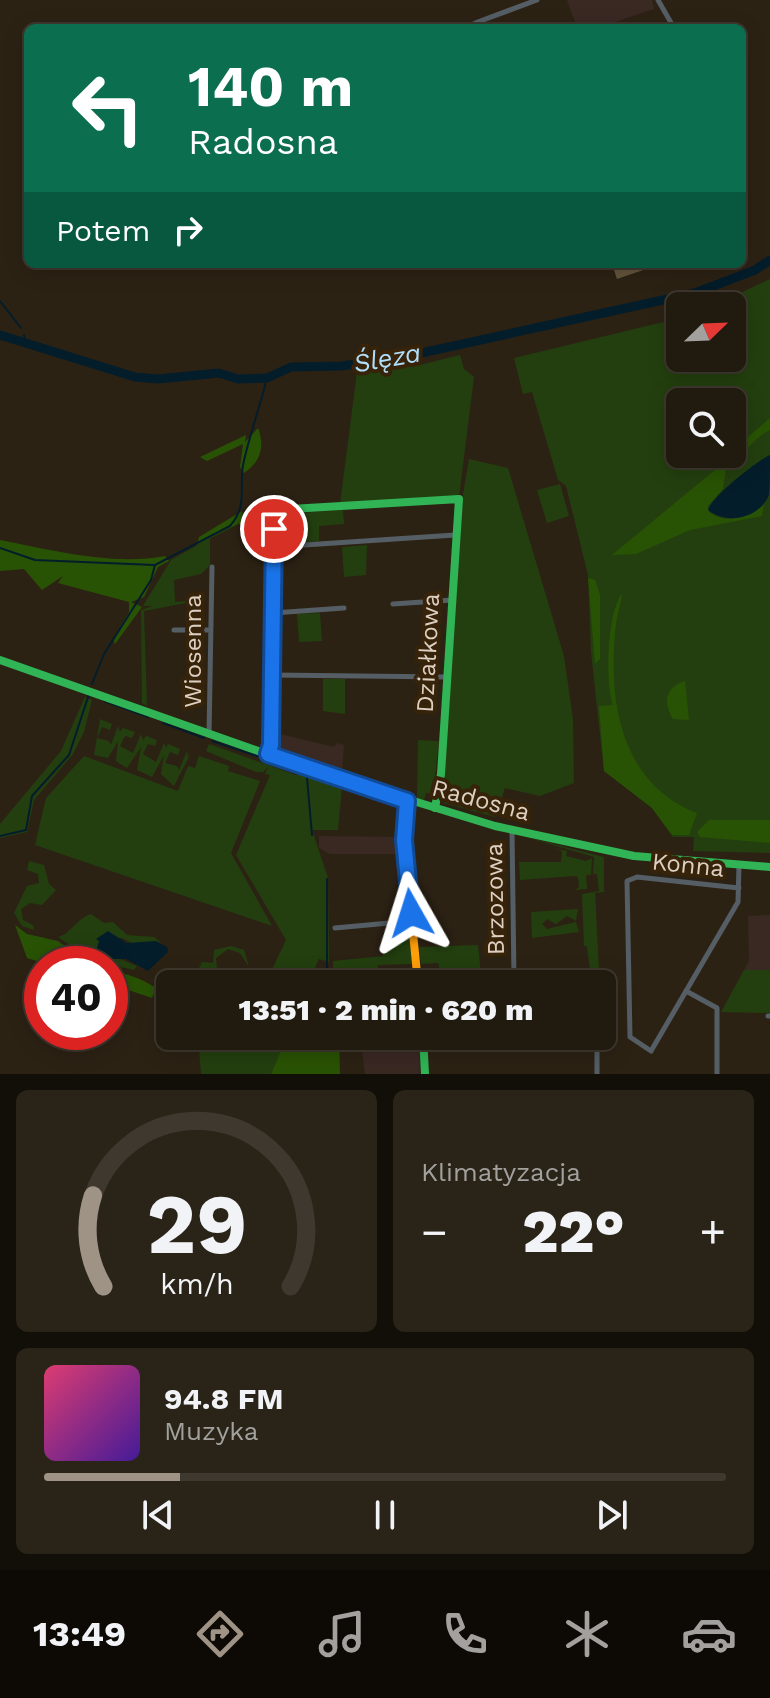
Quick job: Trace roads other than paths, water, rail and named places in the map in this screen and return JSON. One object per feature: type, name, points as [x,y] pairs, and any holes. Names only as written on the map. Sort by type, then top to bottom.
[{"type":"street","points":[[481,24],[537,0]]},
{"type":"street","points":[[658,0],[672,24]]},
{"type":"street","name":"Działkowa","points":[[273,547],[274,510],[459,499],[441,774],[435,808]]},
{"type":"street","points":[[268,754],[273,547],[455,535]]},
{"type":"street","name":"Wiosenna","points":[[209,735],[212,567]]},
{"type":"street","points":[[393,604],[452,600]]},
{"type":"street","points":[[272,613],[344,608]]},
{"type":"street","points":[[174,630],[209,630]]},
{"type":"street","name":"Radosna","points":[[0,660],[103,694],[209,735],[407,801],[603,851],[770,867]]},
{"type":"street","points":[[271,675],[447,677]]},
{"type":"street","points":[[407,801],[404,840],[417,970]]},
{"type":"street","name":"Brzozowa","points":[[512,829],[514,970]]},
{"type":"street","points":[[717,1074],[717,1008],[686,991],[738,902],[739,865]]},
{"type":"street","name":"Konna","points":[[686,991],[651,1051],[630,1037],[626,885],[630,878],[739,888]]},
{"type":"street","points":[[335,928],[412,921]]},
{"type":"street","points":[[424,1050],[425,1074]]},
{"type":"street","points":[[597,1050],[597,1074]]},
{"type":"water","points":[[770,455],[769,495],[758,510],[733,518],[715,515],[708,510],[725,489]]},
{"type":"water","points":[[108,931],[127,943],[156,941],[167,947],[168,952],[148,971],[128,960],[128,946],[98,946],[99,941],[96,939]]},
{"type":"waterway","name":"Ślęza","points":[[0,335],[135,377],[158,379],[219,373],[238,379],[267,378],[291,367],[342,366],[412,355],[695,293],[755,270],[770,260]]},
{"type":"waterway","points":[[0,301],[21,328]]},
{"type":"waterway","name":"Ślęza","points":[[24,335],[26,343]]},
{"type":"waterway","points":[[92,684],[104,654],[151,580],[155,565],[230,526],[236,518],[241,504],[243,465],[267,378]]},
{"type":"waterway","points":[[0,548],[35,560],[154,565]]},
{"type":"waterway","points":[[0,836],[26,830],[32,796],[69,755],[89,694]]},
{"type":"waterway","points":[[104,701],[148,717]]},
{"type":"waterway","points":[[163,723],[204,738]]},
{"type":"waterway","points":[[212,741],[299,770]]},
{"type":"waterway","points":[[307,778],[312,835]]},
{"type":"waterway","points":[[327,879],[327,970]]}]
